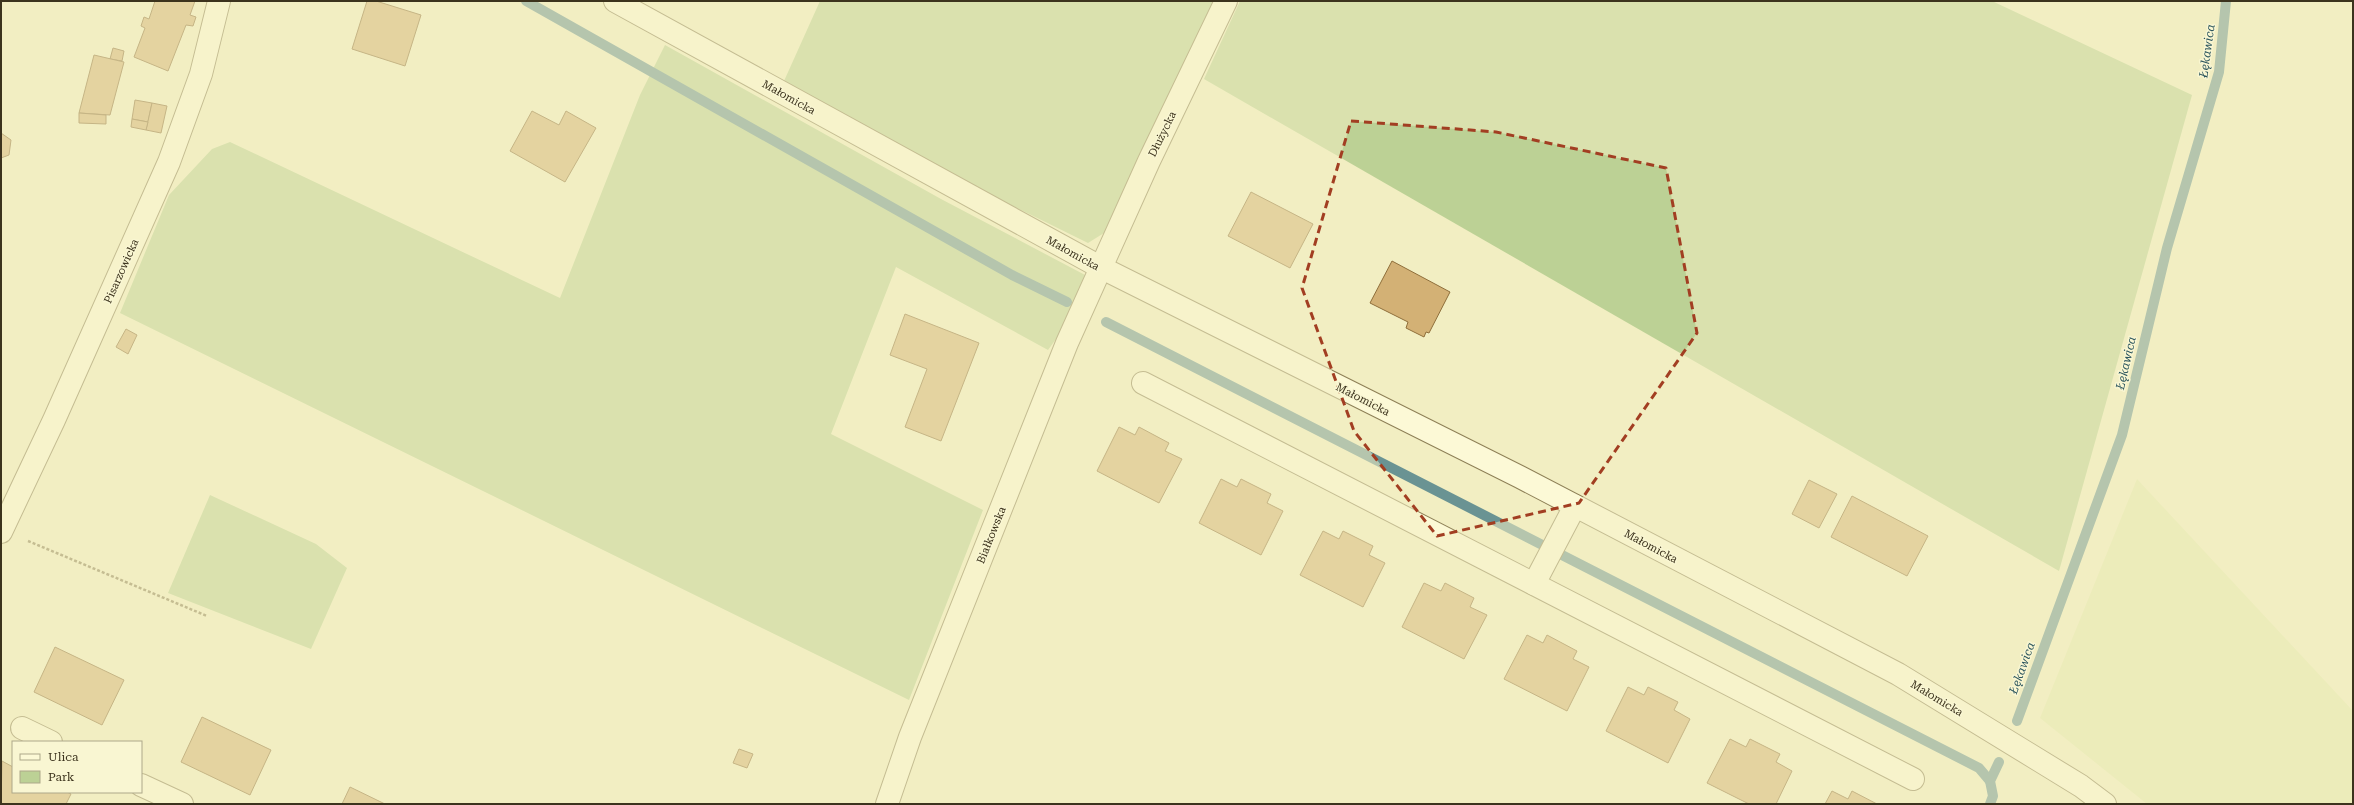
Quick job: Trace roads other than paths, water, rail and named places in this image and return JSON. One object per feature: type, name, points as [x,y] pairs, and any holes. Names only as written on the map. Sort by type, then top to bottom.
[{"type":"street","name":"Pisarzowicka","points":[[2,531],[54,420],[169,162],[201,74],[219,1]]},
{"type":"street","name":"Małomicka","points":[[615,1],[1100,267],[1575,506],[1898,674],[2080,786],[2105,804]]},
{"type":"street","name":"Dłużycka","points":[[1100,267],[1226,1]]},
{"type":"street","name":"Białkowska","points":[[887,804],[910,737],[1067,343],[1100,267]]},
{"type":"street","points":[[1143,383],[1537,579],[1913,779]]},
{"type":"street","points":[[1537,579],[1575,506]]},
{"type":"street","points":[[22,728],[49,741]]},
{"type":"street","points":[[142,785],[182,804]]},
{"type":"waterway","points":[[526,1],[1012,275],[1067,302]]},
{"type":"waterway","name":"Łękawica","points":[[2017,721],[2122,435],[2167,248],[2219,72],[2226,1]]},
{"type":"waterway","points":[[1106,322],[1979,768],[1990,781]]},
{"type":"waterway","name":"Łękawica","points":[[1990,804],[1993,796],[1990,781],[1999,762]]}]
